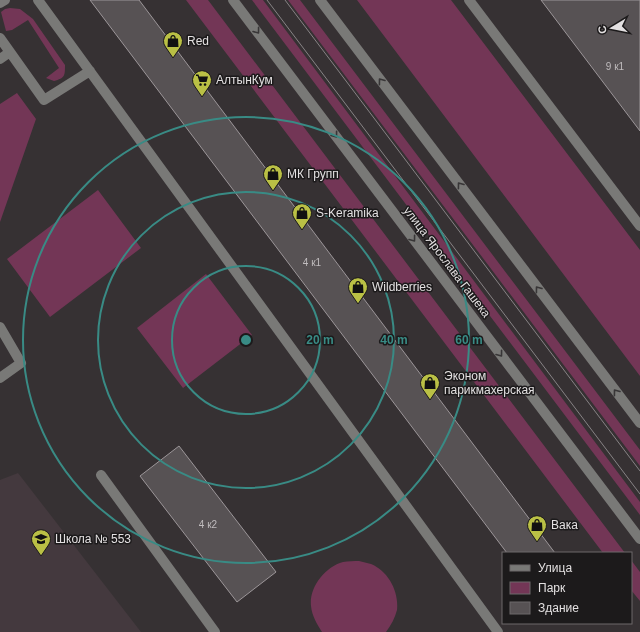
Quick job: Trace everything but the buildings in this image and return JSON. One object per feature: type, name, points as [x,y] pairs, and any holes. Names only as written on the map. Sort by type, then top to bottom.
[{"type":"street","points":[[0,3],[5,0]]},
{"type":"street","points":[[38,0],[498,632]]},
{"type":"street","name":"улица Ярослава Гашека","points":[[234,0],[640,539]]},
{"type":"street","points":[[320,0],[640,423]]},
{"type":"street","points":[[469,0],[640,226]]},
{"type":"street","points":[[0,38],[44,100],[90,71]]},
{"type":"street","points":[[0,59],[10,52]]},
{"type":"street","points":[[0,327],[21,363],[0,378]]},
{"type":"street","points":[[101,475],[215,632]]},
{"type":"shaded area","name":"Школа № 553","points":[[18,473],[141,632],[0,632],[0,480]]},
{"type":"green space","points":[[186,0],[208,0],[624,552],[602,552]]},
{"type":"green space","points":[[252,0],[263,0],[640,502],[640,515]]},
{"type":"green space","points":[[288,0],[300,0],[640,450],[640,466]]},
{"type":"green space","points":[[357,0],[451,0],[640,250],[640,376]]},
{"type":"green space","points":[[10,8],[20,9],[33,19],[65,65],[64,76],[62,78],[54,81],[46,78],[59,68],[28,20],[12,30],[6,31],[1,12]]},
{"type":"green space","points":[[17,93],[36,119],[0,222],[0,104]]},
{"type":"green space","points":[[98,190],[141,248],[50,317],[7,259]]},
{"type":"green space","points":[[206,274],[252,335],[183,388],[137,328]]},
{"type":"green space","points":[[359,561],[377,567],[383,571],[391,582],[397,603],[397,610],[393,621],[386,632],[322,632],[314,617],[311,606],[311,599],[316,585],[324,573],[330,568],[345,562]]},
{"type":"green space","points":[[632,561],[640,572],[640,601],[632,591]]},
{"type":"tram line","points":[[267,0],[640,494]]},
{"type":"tram line","points":[[285,0],[640,471]]},
{"type":"place","name":"Red","points":[[173,58]]},
{"type":"place","name":"АлтынКум","points":[[202,97]]},
{"type":"place","name":"МК Групп","points":[[273,191]]},
{"type":"place","name":"S-Keramika","points":[[302,230]]},
{"type":"place","name":"Wildberries","points":[[358,304]]},
{"type":"place","name":"Эконом парикмахерская","points":[[430,400]]},
{"type":"place","name":"Вака","points":[[537,542]]},
{"type":"place","name":"Школа № 553","points":[[41,556]]}]
